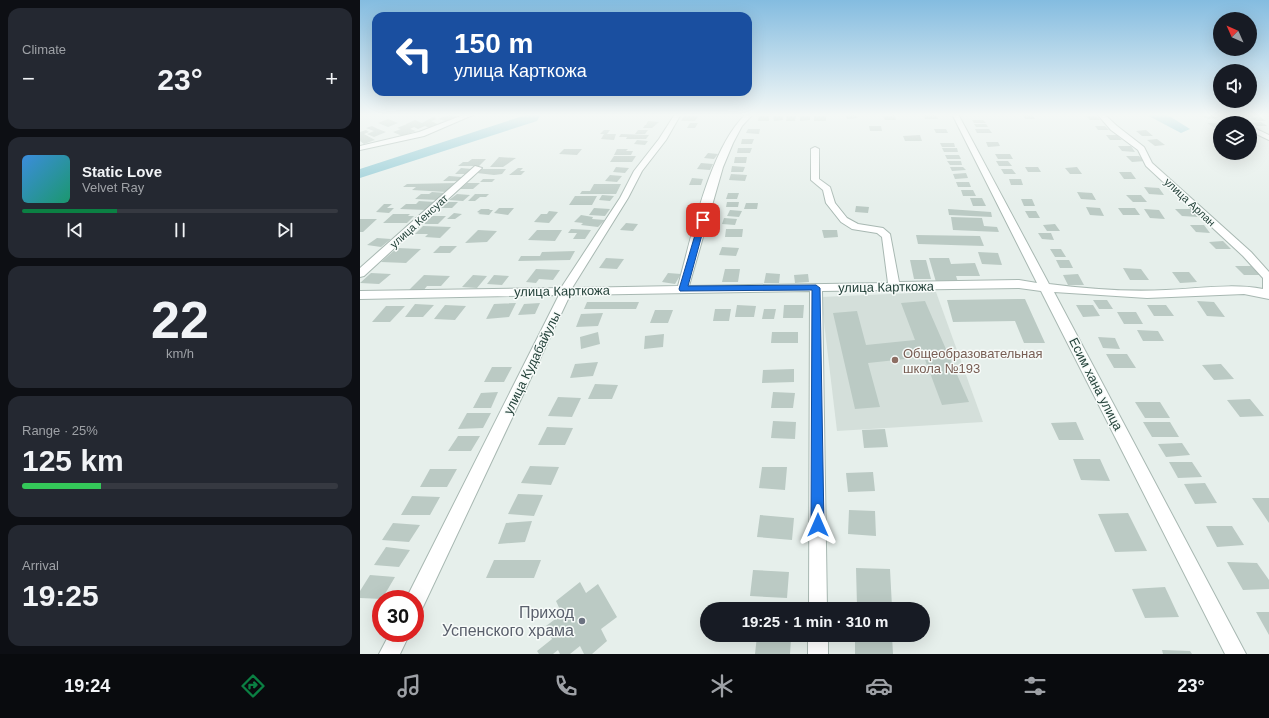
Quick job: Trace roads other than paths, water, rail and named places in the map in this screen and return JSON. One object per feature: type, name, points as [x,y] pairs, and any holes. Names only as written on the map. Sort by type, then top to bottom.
[{"type":"street","points":[[360,148],[375,145]]},
{"type":"street","name":"улица Кудабайулы","points":[[421,590],[564,297],[565,290],[624,198],[638,171],[659,145]]},
{"type":"street","points":[[683,289],[708,198],[727,145]]},
{"type":"street","name":"Есим хана улица","points":[[971,145],[1236,654]]},
{"type":"street","name":"улица Арлан","points":[[1135,145],[1141,149],[1148,164],[1246,254],[1268,277],[1268,294]]},
{"type":"street","points":[[815,149],[815,180],[827,189],[831,203],[844,220],[855,226],[880,230],[887,236],[894,287]]},
{"type":"street","name":"улица Кенсуат","points":[[360,274],[478,168]]},
{"type":"street","name":"улица Карткожа","points":[[360,295],[565,290],[894,287],[1019,284],[1046,288],[1164,294],[1241,290],[1268,294]]},
{"type":"street","points":[[816,288],[818,602]]},
{"type":"street","points":[[389,654],[395,642]]},
{"type":"street","points":[[818,642],[818,654]]},
{"type":"waterway","points":[[360,174],[451,145]]},
{"type":"place","name":"Общеобразовательная школа №193","points":[[895,360]]},
{"type":"place","name":"Приход Успенского храма","points":[[582,621]]}]
